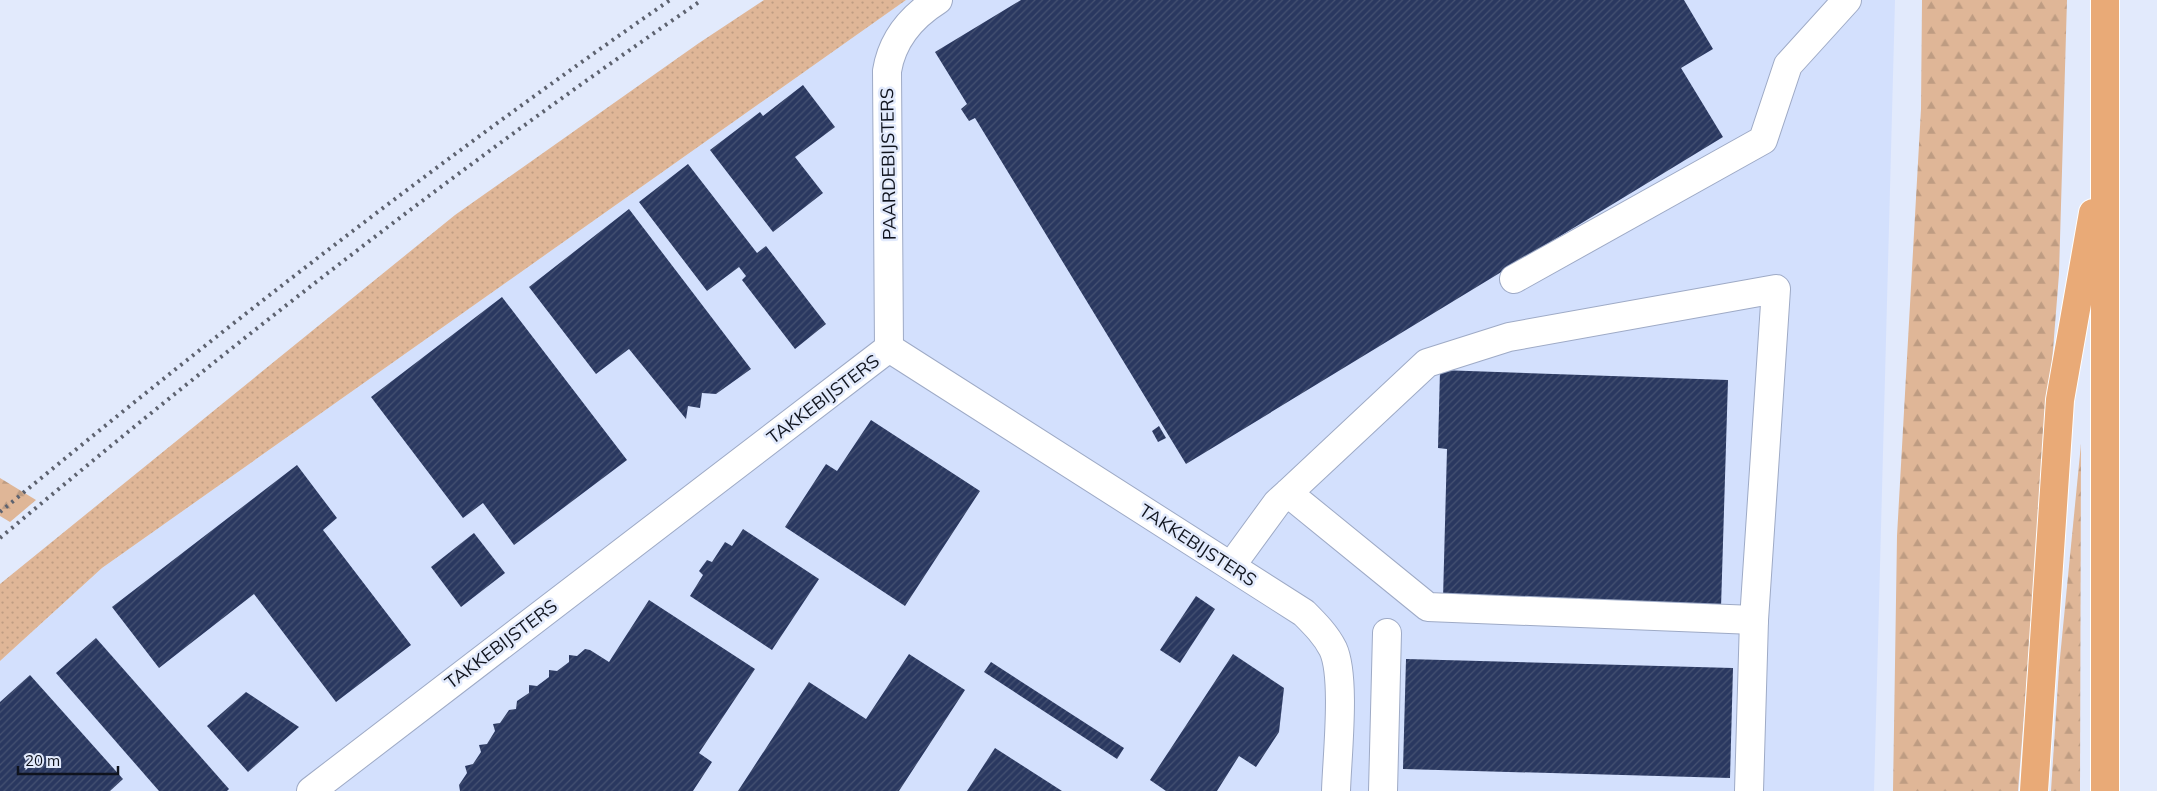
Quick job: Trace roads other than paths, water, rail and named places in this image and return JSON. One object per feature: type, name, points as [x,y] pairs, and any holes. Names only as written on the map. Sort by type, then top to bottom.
[{"type":"highway","points":[[2105,0],[2105,791]]},
{"type":"highway","points":[[2034,791],[2060,400],[2106,138]]},
{"type":"street","name":"PAARDEBIJSTERS","points":[[889,348],[887,72],[890,55],[897,40],[921,13],[938,0]]},
{"type":"street","points":[[1514,279],[1763,140],[1788,65],[1847,0]]},
{"type":"street","points":[[1231,566],[1277,504],[1427,363],[1508,337],[1776,289],[1754,620],[1749,791]]},
{"type":"street","name":"TAKKEBIJSTERS","points":[[323,788],[889,348],[1304,613],[1322,631],[1334,651],[1340,673],[1336,791]]},
{"type":"street","points":[[1288,493],[1428,608],[1754,620]]},
{"type":"street","points":[[1383,791],[1387,633]]},
{"type":"railway","points":[[0,512],[163,379],[329,249],[498,122],[670,0]]},
{"type":"railway","points":[[0,538],[171,397],[345,260],[522,127],[702,0]]}]
